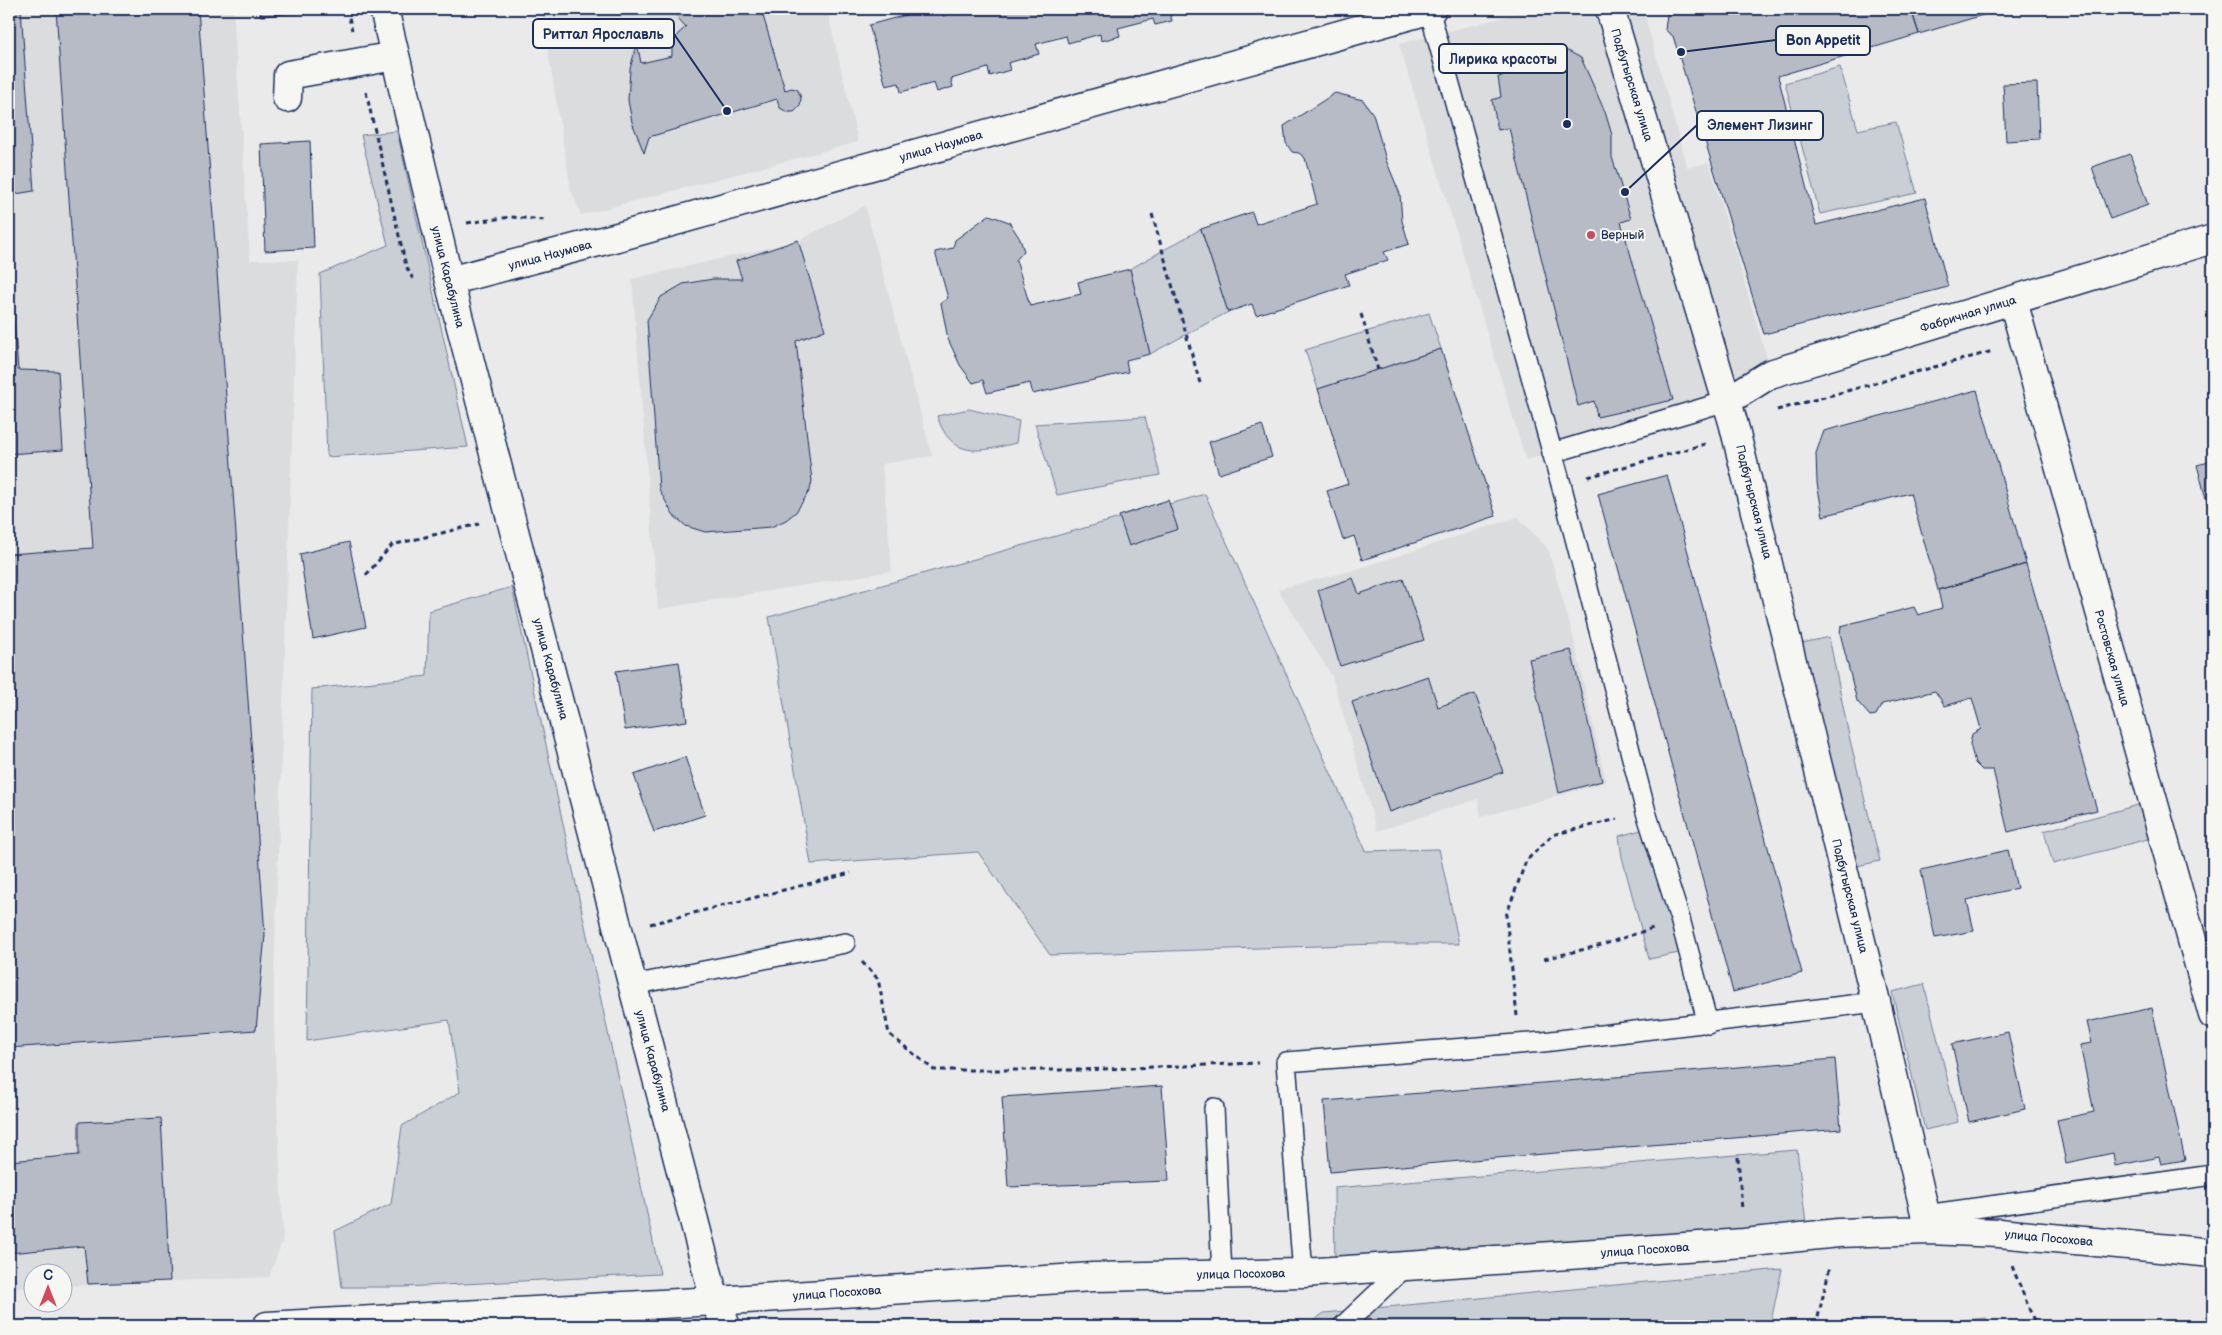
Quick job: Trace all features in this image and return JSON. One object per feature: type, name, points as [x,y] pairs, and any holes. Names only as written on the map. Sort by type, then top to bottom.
[{"type":"street","name":"улица Карабулина","points":[[384,9],[449,281],[715,1301],[726,1326]]},
{"type":"street","name":"улица Наумова","points":[[449,281],[634,233],[1430,9]]},
{"type":"street","name":"Подбутырская улица","points":[[1610,9],[1730,411],[1865,1004],[1927,1222]]},
{"type":"street","points":[[287,98],[288,74],[395,56]]},
{"type":"street","name":"Фабричная улица","points":[[1730,411],[1770,374],[2213,239]]},
{"type":"street","name":"Ростовская улица","points":[[2013,301],[2213,1015]]},
{"type":"street","name":"улица Посохова","points":[[268,1326],[715,1301],[1092,1276],[1303,1273],[1744,1244],[1927,1222],[1999,1233],[2213,1253]]},
{"type":"lane","points":[[1430,9],[1561,484],[1646,812],[1680,919],[1708,1024]]},
{"type":"lane","points":[[1552,453],[1730,411]]},
{"type":"lane","points":[[633,985],[845,943]]},
{"type":"lane","points":[[1303,1273],[1286,1062],[1520,1044],[1708,1024],[1865,1004]]},
{"type":"lane","points":[[1214,1108],[1222,1274]]},
{"type":"lane","points":[[1927,1222],[2213,1175]]},
{"type":"lane","points":[[1343,1326],[1406,1266]]},
{"type":"path","points":[[429,197],[466,223],[511,217],[549,221]]},
{"type":"path","points":[[1152,214],[1200,383]]},
{"type":"path","points":[[1361,314],[1378,370]]},
{"type":"path","points":[[1730,411],[1993,351],[1996,360]]},
{"type":"path","points":[[1561,484],[1705,444]]},
{"type":"path","points":[[366,575],[392,545],[511,516]]},
{"type":"path","points":[[1520,1044],[1506,916],[1526,861],[1552,835],[1646,812]]},
{"type":"path","points":[[619,932],[851,872]]},
{"type":"path","points":[[1544,959],[1602,945],[1680,919]]},
{"type":"path","points":[[845,943],[878,979],[889,1034],[934,1070],[1078,1070],[1286,1062]]},
{"type":"path","points":[[1738,1157],[1744,1244]]},
{"type":"path","points":[[1816,1326],[1838,1233]]},
{"type":"path","points":[[1999,1233],[2036,1326]]},
{"type":"shaded area","points":[[9,9],[233,9],[250,260],[298,260],[274,973],[274,1026],[283,1239],[269,1277],[72,1286],[72,1262],[22,1262],[22,1287],[9,1288]]},
{"type":"shaded area","points":[[541,9],[827,9],[858,142],[581,215],[571,190]]},
{"type":"shaded area","points":[[1535,9],[1643,9],[1687,167],[1709,163],[1771,372],[1727,401],[1526,460],[1399,44]]},
{"type":"shaded area","points":[[1840,67],[1858,130],[1896,122],[1917,193],[1820,214],[1785,83]]},
{"type":"shaded area","points":[[397,131],[468,447],[327,457],[320,274],[388,245],[361,135]]},
{"type":"shaded area","points":[[865,206],[932,456],[882,464],[892,571],[658,609],[632,279],[798,241]]},
{"type":"shaded area","points":[[1201,229],[1228,312],[1150,354],[1130,269]]},
{"type":"shaded area","points":[[1429,313],[1441,349],[1318,389],[1305,350]]},
{"type":"shaded area","points":[[969,409],[1019,421],[1016,443],[979,450],[959,446],[950,440],[937,416]]},
{"type":"shaded area","points":[[1145,417],[1160,475],[1057,495],[1035,424]]},
{"type":"shaded area","points":[[1205,494],[1366,851],[1439,849],[1459,944],[1378,944],[1050,955],[978,852],[811,864],[769,617]]},
{"type":"shaded area","points":[[1518,517],[1548,549],[1572,632],[1606,782],[1481,817],[1478,799],[1377,831],[1332,676],[1278,589],[1351,571]]},
{"type":"shaded area","points":[[512,587],[660,1274],[404,1287],[342,1287],[335,1231],[391,1204],[402,1126],[460,1092],[449,1020],[307,1041],[312,689],[427,676],[429,611]]},
{"type":"shaded area","points":[[1829,637],[1849,736],[1880,861],[1857,866],[1802,643]]},
{"type":"shaded area","points":[[2152,801],[2163,835],[2053,864],[2044,831]]},
{"type":"shaded area","points":[[1649,828],[1679,953],[1649,959],[1622,857],[1619,836]]},
{"type":"shaded area","points":[[1924,984],[1958,1122],[1925,1130],[1892,992]]},
{"type":"shaded area","points":[[1797,1150],[1806,1224],[1335,1265],[1334,1188]]},
{"type":"shaded area","points":[[1782,1269],[1770,1326],[1306,1326],[1324,1313]]},
{"type":"shaded area","points":[[1986,1318],[1987,1326],[1908,1326]]},
{"type":"building","points":[[9,9],[21,9],[34,191],[9,195]]},
{"type":"building","points":[[56,9],[198,9],[265,935],[256,1030],[9,1048],[9,554],[93,548]]},
{"type":"building","points":[[260,9],[317,9],[317,11],[261,16]]},
{"type":"building","points":[[670,9],[761,9],[785,90],[792,88],[798,90],[801,98],[800,106],[794,112],[787,112],[780,108],[777,99],[649,137],[644,153],[632,122],[628,100],[630,69],[637,43],[641,63],[672,56],[672,44],[678,34],[686,27]]},
{"type":"building","points":[[928,9],[941,9],[943,16],[968,9],[1189,9],[1170,14],[1172,21],[1155,25],[1153,19],[1118,28],[1120,36],[1101,41],[1100,34],[1068,43],[1066,36],[1036,44],[1039,54],[1008,63],[1010,70],[990,76],[988,68],[951,79],[953,87],[937,92],[934,83],[901,92],[899,83],[886,86],[869,25]]},
{"type":"building","points":[[1678,9],[1690,12],[1702,9],[1911,9],[1919,34],[1778,76],[1816,225],[1925,198],[1948,287],[1764,334],[1673,36],[1665,30],[1667,14]]},
{"type":"building","points":[[1911,9],[2003,9],[1919,34]]},
{"type":"building","points":[[1556,51],[1568,51],[1581,58],[1605,112],[1612,135],[1612,157],[1631,219],[1621,222],[1673,400],[1597,417],[1594,401],[1578,406],[1509,128],[1498,130],[1492,100],[1501,97],[1498,77],[1535,70],[1538,64]]},
{"type":"building","points":[[2037,83],[2039,139],[2006,141],[2003,84]]},
{"type":"building","points":[[1335,93],[1363,100],[1373,114],[1386,160],[1400,194],[1402,221],[1409,244],[1384,252],[1388,260],[1345,274],[1349,285],[1256,315],[1252,304],[1228,312],[1201,229],[1252,212],[1256,224],[1317,204],[1305,158],[1299,153],[1292,152],[1286,143],[1284,126]]},
{"type":"building","points":[[310,141],[314,248],[265,251],[261,144]]},
{"type":"building","points":[[2130,154],[2148,205],[2110,219],[2092,167]]},
{"type":"building","points":[[989,215],[1009,222],[1020,239],[1024,251],[1016,260],[1030,306],[1081,294],[1078,282],[1130,269],[1150,354],[1126,360],[1128,372],[1033,394],[1030,383],[987,393],[983,380],[973,383],[960,365],[948,339],[941,303],[948,298],[935,252],[953,248],[955,240]]},
{"type":"building","points":[[798,240],[825,330],[796,341],[812,481],[810,490],[796,512],[786,520],[771,527],[705,532],[686,526],[673,515],[659,489],[647,320],[661,297],[683,284],[713,279],[742,279],[736,261]]},
{"type":"building","points":[[9,257],[18,370],[58,371],[63,450],[9,454]]},
{"type":"building","points":[[1441,349],[1496,516],[1362,560],[1354,536],[1343,540],[1327,491],[1348,484],[1318,389]]},
{"type":"building","points":[[1977,390],[2026,564],[1938,590],[1910,493],[1823,516],[1817,483],[1816,453],[1824,431]]},
{"type":"building","points":[[1262,425],[1272,457],[1219,474],[1209,442]]},
{"type":"building","points":[[2213,461],[2213,525],[2197,465]]},
{"type":"building","points":[[1667,475],[1802,973],[1733,992],[1598,494]]},
{"type":"building","points":[[1168,500],[1178,529],[1129,546],[1119,516]]},
{"type":"building","points":[[349,542],[366,627],[313,639],[300,554]]},
{"type":"building","points":[[2026,564],[2097,810],[2008,832],[1993,770],[1982,770],[1975,763],[1970,744],[1972,734],[1981,729],[1972,698],[1945,706],[1935,691],[1882,704],[1876,715],[1870,716],[1857,701],[1840,633],[1841,626],[1914,607],[1918,615],[1942,608],[1938,590]]},
{"type":"building","points":[[1353,578],[1359,594],[1403,579],[1424,640],[1340,666],[1318,590]]},
{"type":"building","points":[[1571,650],[1602,781],[1559,793],[1529,659]]},
{"type":"building","points":[[679,662],[687,721],[625,730],[616,671]]},
{"type":"building","points":[[1428,676],[1438,707],[1475,694],[1503,772],[1389,812],[1352,702]]},
{"type":"building","points":[[685,757],[705,815],[654,832],[634,775]]},
{"type":"building","points":[[2008,850],[2017,888],[1967,900],[1974,931],[1935,938],[1921,870]]},
{"type":"building","points":[[2152,1008],[2185,1160],[2161,1164],[2159,1157],[2115,1166],[2113,1153],[2066,1163],[2057,1120],[2094,1112],[2080,1045],[2092,1043],[2087,1022]]},
{"type":"building","points":[[2008,1032],[2025,1109],[1969,1122],[1952,1044]]},
{"type":"building","points":[[1835,1059],[1841,1129],[1330,1172],[1324,1101]]},
{"type":"building","points":[[1162,1086],[1169,1181],[1008,1187],[1002,1097]]},
{"type":"building","points":[[161,1118],[170,1281],[88,1284],[84,1246],[9,1253],[9,1161],[79,1155],[79,1122]]},
{"type":"place","name":"Bon Appetit","points":[[1681,52]]},
{"type":"place","name":"Риттал Ярославль","points":[[727,111]]},
{"type":"place","name":"Лирика красоты","points":[[1567,124]]},
{"type":"place","name":"Элемент Лизинг","points":[[1625,192]]},
{"type":"place","name":"Верный","points":[[1591,235]]}]
